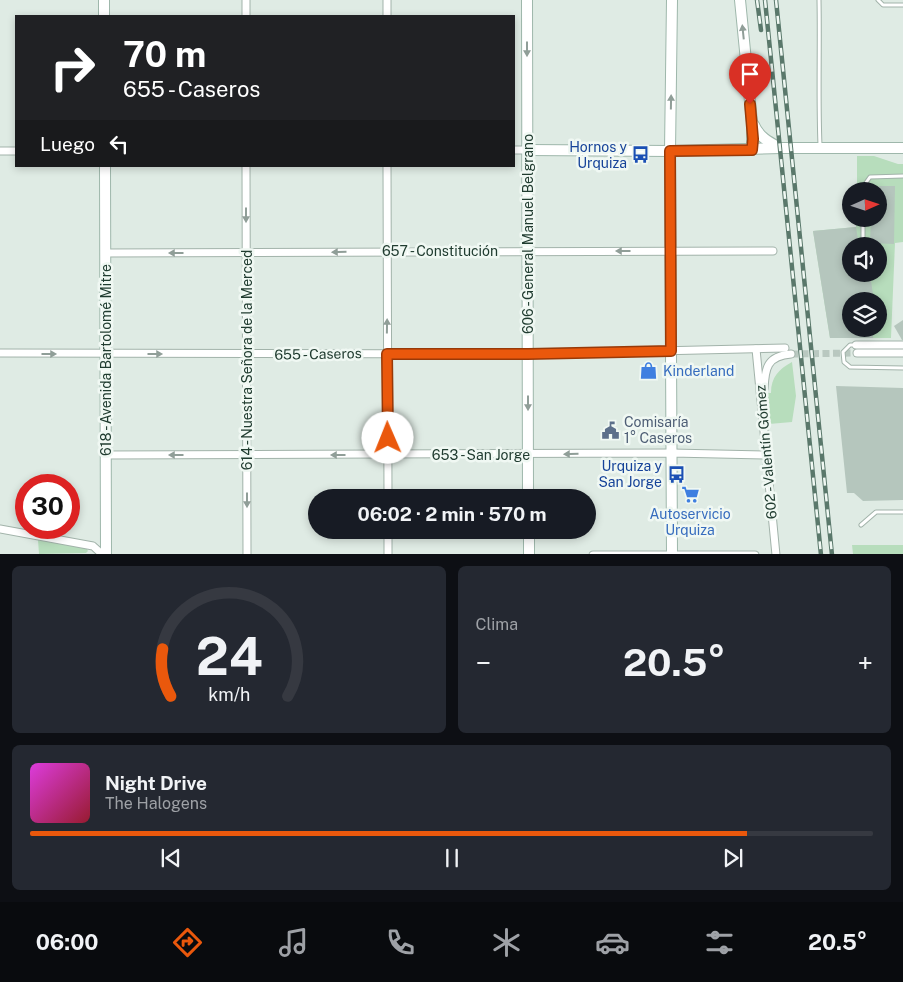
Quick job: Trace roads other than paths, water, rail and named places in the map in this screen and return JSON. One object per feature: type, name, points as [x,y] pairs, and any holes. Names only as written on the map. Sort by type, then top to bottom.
[{"type":"street","points":[[104,0],[104,15]]},
{"type":"street","points":[[246,0],[246,15]]},
{"type":"street","points":[[387,0],[387,15]]},
{"type":"street","name":"606 - General Manuel Belgrano","points":[[527,0],[528,489]]},
{"type":"street","points":[[672,0],[670,151],[672,554]]},
{"type":"street","points":[[740,0],[752,122],[752,150]]},
{"type":"street","points":[[752,122],[757,132],[765,140],[781,148]]},
{"type":"street","points":[[515,150],[670,151],[781,148],[903,148]]},
{"type":"street","points":[[0,151],[15,151]]},
{"type":"street","name":"618 - Avenida Bartolomé Mitre","points":[[104,554],[106,455],[105,167]]},
{"type":"street","name":"614 - Nuestra Señora de la Merced","points":[[246,167],[248,554]]},
{"type":"street","points":[[387,167],[388,489]]},
{"type":"street","name":"657 - Constitución","points":[[106,253],[774,251]]},
{"type":"street","points":[[856,345],[903,345]]},
{"type":"street","name":"655 - Caseros","points":[[0,354],[528,354],[756,349],[788,351],[768,364],[766,368],[762,414]]},
{"type":"street","name":"602 - Valentín Gómez","points":[[756,349],[776,554]]},
{"type":"street","points":[[857,353],[903,353]]},
{"type":"street","name":"653 - San Jorge","points":[[106,455],[672,453],[767,455]]},
{"type":"street","points":[[0,529],[93,546],[104,554]]},
{"type":"street","points":[[388,539],[388,554]]},
{"type":"street","points":[[528,539],[529,554]]},
{"type":"street","points":[[593,554],[755,554]]},
{"type":"lane","points":[[819,0],[820,46],[818,84],[820,148]]},
{"type":"lane","points":[[878,0],[883,6],[903,5]]},
{"type":"lane","points":[[866,182],[870,177],[903,176]]},
{"type":"lane","points":[[856,345],[850,345],[843,352],[844,362],[850,367],[903,368]]},
{"type":"lane","points":[[861,525],[876,512],[903,512]]},
{"type":"tunnel","points":[[791,354],[857,353]]},
{"type":"railway","points":[[757,0],[761,30]]},
{"type":"railway","points":[[765,0],[821,554]]},
{"type":"railway","points":[[776,0],[832,554]]},
{"type":"place","name":"Hornos y Urquiza","points":[[641,155]]},
{"type":"place","name":"Kinderland","points":[[649,371]]},
{"type":"place","name":"Comisaría 1° Caseros","points":[[610,430]]},
{"type":"place","name":"Urquiza y San Jorge","points":[[676,474]]},
{"type":"place","name":"Autoservicio Urquiza","points":[[690,494]]}]
